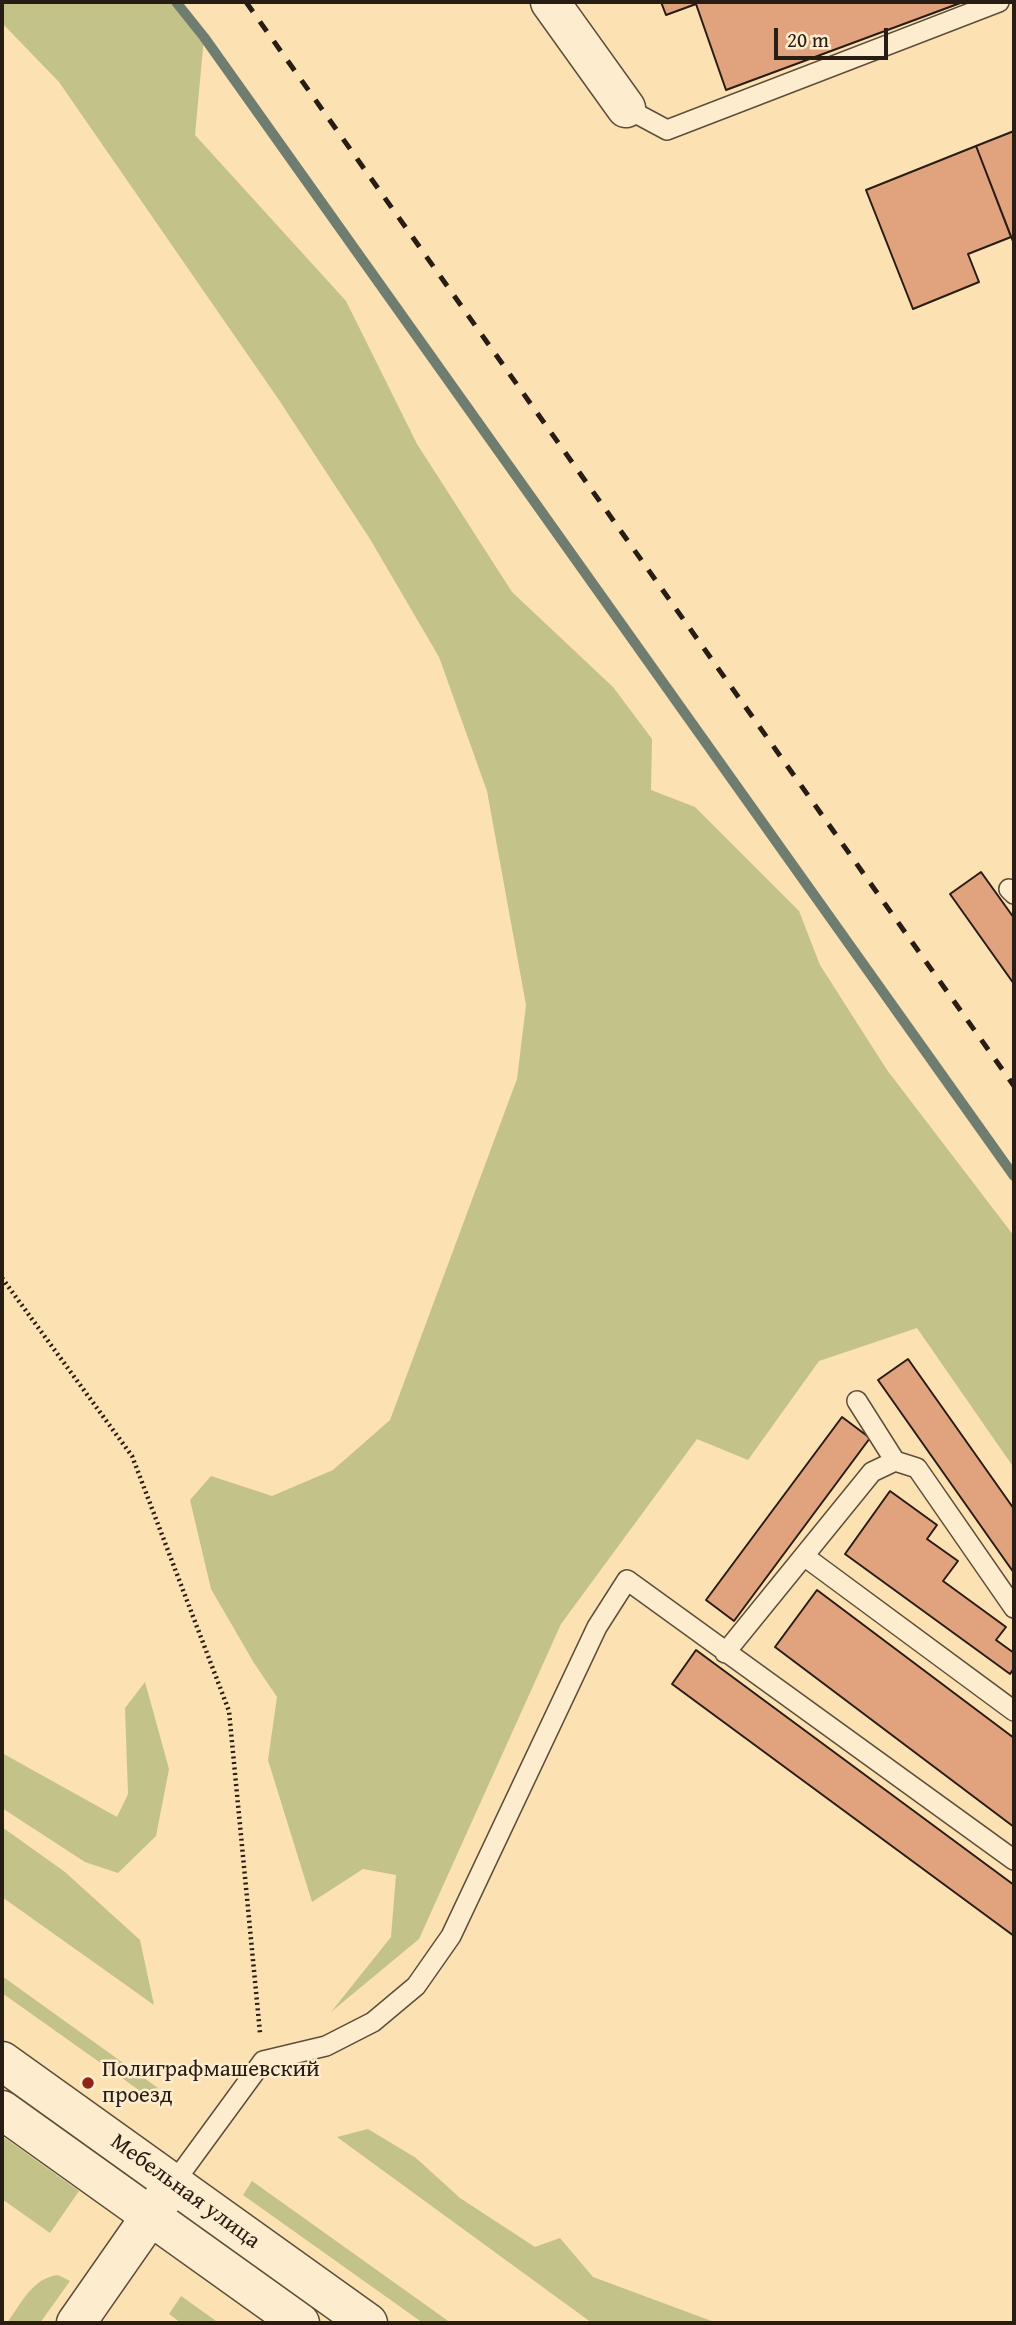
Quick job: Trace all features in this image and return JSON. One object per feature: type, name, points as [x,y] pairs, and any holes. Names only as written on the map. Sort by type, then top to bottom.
[{"type":"street","points":[[550,2],[626,108]]},
{"type":"street","name":"Мебельная улица","points":[[2,2061],[368,2323]]},
{"type":"street","name":"Мебельная улица","points":[[2,2110],[300,2323]]},
{"type":"street","points":[[76,2323],[173,2184]]},
{"type":"lane","points":[[626,108],[667,130],[999,2]]},
{"type":"lane","points":[[857,1401],[895,1461],[917,1468],[1014,1608]]},
{"type":"lane","points":[[725,1653],[872,1472],[895,1461]]},
{"type":"lane","points":[[804,1556],[1014,1711]]},
{"type":"lane","points":[[173,2184],[262,2062],[326,2046],[373,2022],[416,1986],[451,1936],[597,1627],[627,1580],[1014,1860]]},
{"type":"path","points":[[2,1278],[132,1456],[229,1711],[262,2062]]},
{"type":"shaded area","points":[[2,2],[176,2],[204,37],[195,135],[346,301],[417,444],[512,592],[613,687],[652,739],[651,790],[695,807],[799,911],[820,965],[887,1070],[1014,1236],[1014,1468],[917,1328],[819,1361],[748,1460],[697,1439],[561,1624],[419,1939],[331,2012],[391,1937],[396,1875],[363,1869],[312,1902],[268,1760],[277,1697],[211,1589],[190,1500],[211,1476],[272,1496],[333,1470],[390,1420],[517,1079],[526,1005],[487,791],[439,657],[370,539],[279,400],[59,82],[2,23]]},
{"type":"shaded area","points":[[145,1682],[169,1769],[156,1836],[118,1873],[85,1862],[2,1808],[2,1753],[117,1817],[128,1794],[125,1708]]},
{"type":"shaded area","points":[[2,1827],[65,1872],[140,1940],[154,2005],[2,1897]]},
{"type":"shaded area","points":[[2,1976],[158,2088],[150,2098],[2,1993]]},
{"type":"shaded area","points":[[368,2129],[416,2158],[460,2198],[535,2247],[560,2238],[593,2277],[717,2323],[592,2323],[337,2137]]},
{"type":"shaded area","points":[[2,2136],[79,2191],[50,2233],[2,2199]]},
{"type":"shaded area","points":[[252,2181],[451,2323],[423,2323],[243,2195]]},
{"type":"shaded area","points":[[58,2275],[70,2281],[40,2323],[7,2323],[34,2286]]},
{"type":"shaded area","points":[[181,2296],[219,2323],[181,2323],[169,2314]]},
{"type":"building","points":[[661,2],[963,2],[726,90],[696,4],[666,15]]},
{"type":"building","points":[[1014,131],[1014,244],[976,146]]},
{"type":"building","points":[[976,146],[1011,237],[968,254],[979,282],[913,309],[866,190]]},
{"type":"building","points":[[981,872],[1014,918],[1014,984],[950,894]]},
{"type":"building","points":[[908,1359],[1014,1509],[1014,1573],[878,1380]]},
{"type":"building","points":[[842,1417],[870,1438],[734,1621],[706,1600]]},
{"type":"building","points":[[890,1491],[937,1525],[927,1539],[958,1561],[943,1581],[1006,1627],[996,1640],[1014,1653],[1014,1668],[1010,1674],[845,1554]]},
{"type":"building","points":[[817,1590],[1014,1738],[1014,1827],[775,1647]]},
{"type":"building","points":[[696,1650],[1014,1885],[1014,1936],[672,1684]]},
{"type":"waterway","points":[[176,2],[204,37],[1014,1176]]},
{"type":"railway","points":[[246,2],[1014,1086]]},
{"type":"place","name":"Полиграфмашевский проезд","points":[[88,2083]]}]
